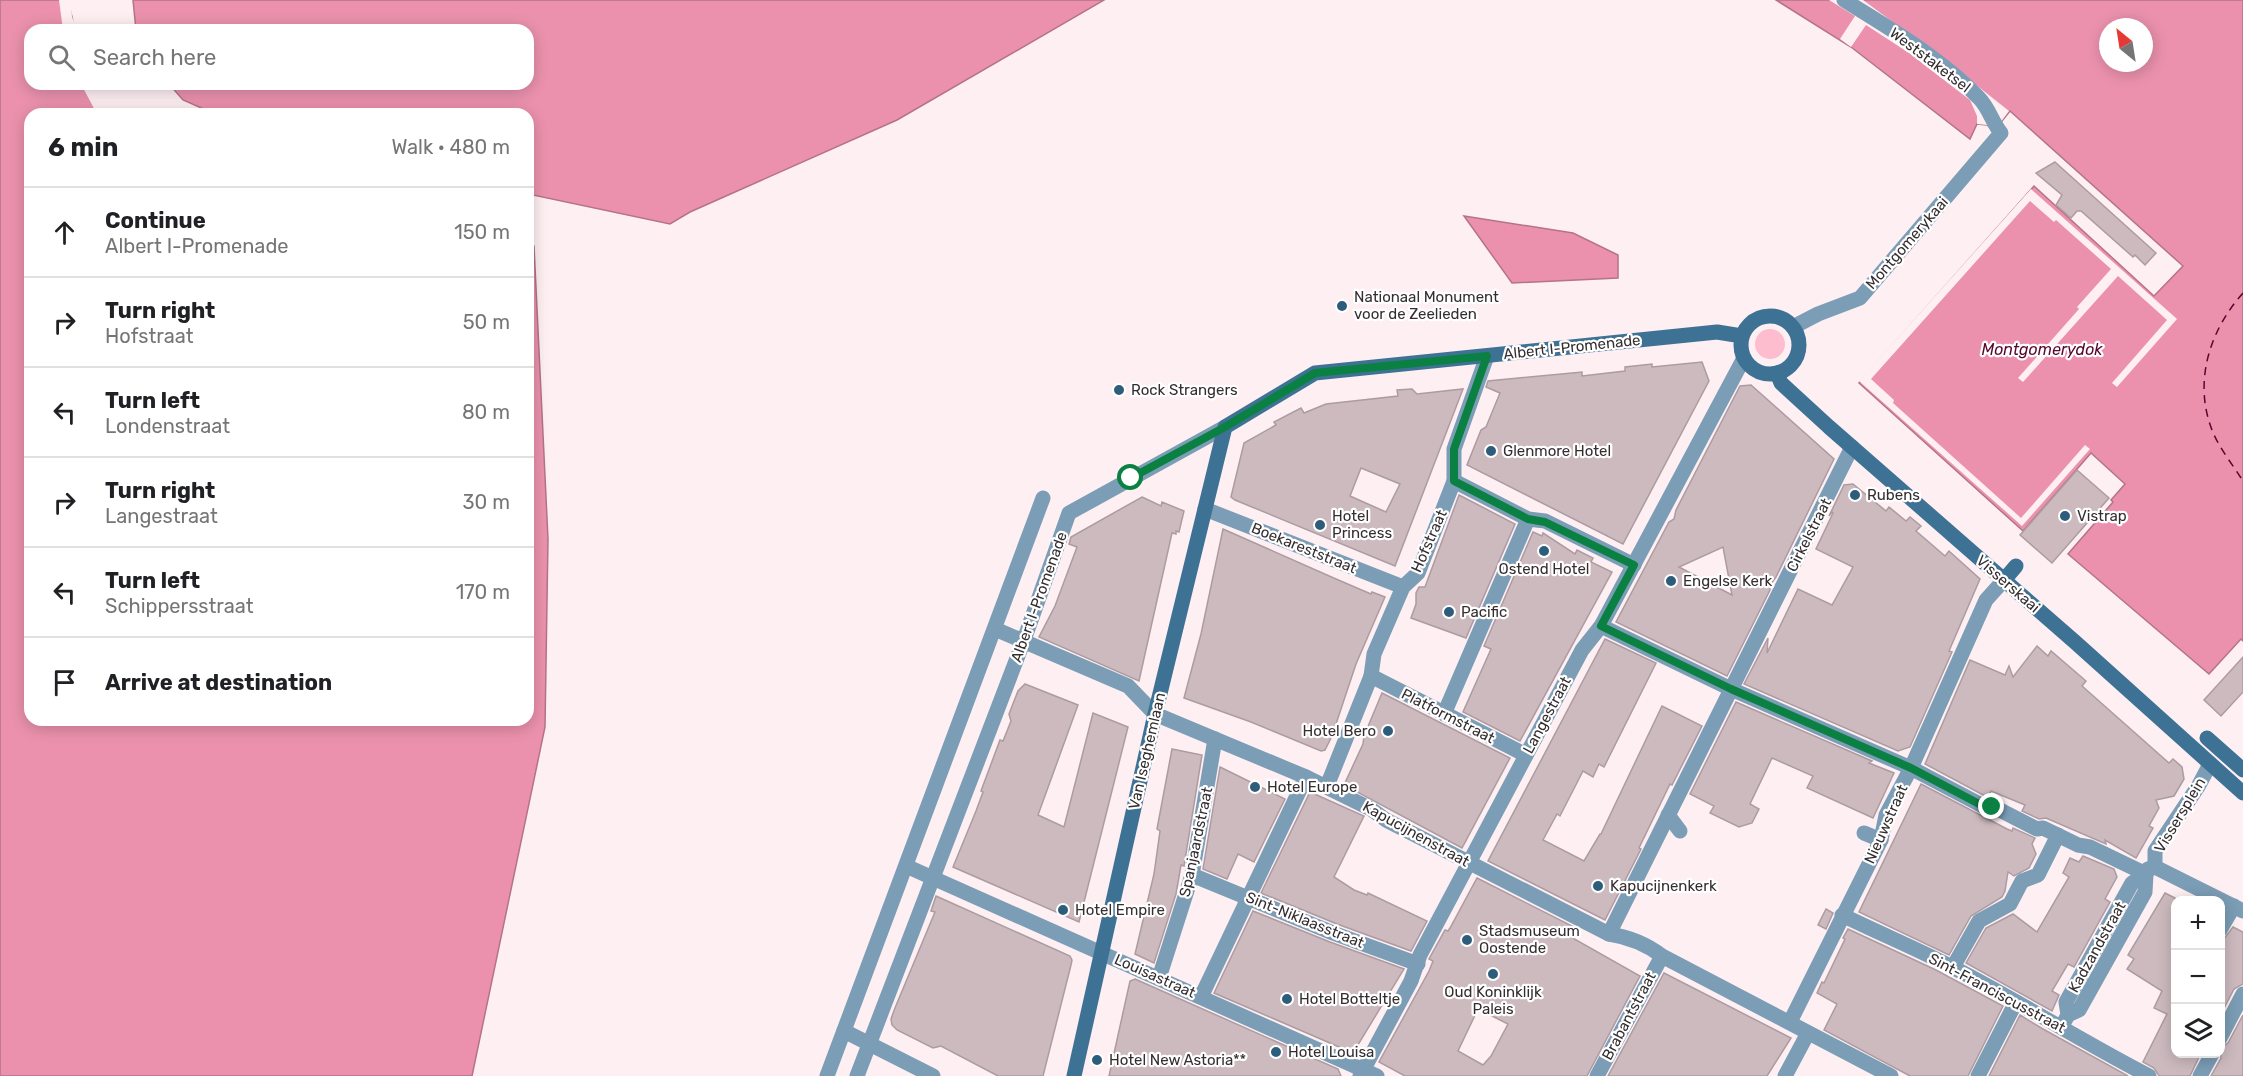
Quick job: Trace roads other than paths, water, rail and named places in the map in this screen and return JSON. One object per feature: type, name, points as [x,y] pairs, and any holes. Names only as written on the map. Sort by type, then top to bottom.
[{"type":"street","name":"Weststaketsel","points":[[1844,0],[1898,33],[1944,68],[1979,98],[2001,133]]},
{"type":"street","name":"Montgomerykaai","points":[[1793,327],[1818,314],[1860,298],[2001,133]]},
{"type":"street","points":[[1765,316],[1780,318],[1793,327],[1799,342],[1796,358],[1785,370],[1768,374],[1754,369],[1744,358],[1741,351],[1742,336],[1750,323],[1765,316]]},
{"type":"street","name":"Albert I-Promenade","points":[[857,1076],[1024,640],[1069,513],[1225,427],[1315,373],[1717,332],[1742,336]]},
{"type":"street","name":"Hofstraat","points":[[1327,786],[1371,676],[1374,654],[1402,587],[1418,573],[1454,481],[1454,449],[1487,356]]},
{"type":"street","name":"Langestraat","points":[[1367,1074],[1418,964],[1420,955],[1468,863],[1582,650],[1601,626],[1744,358]]},
{"type":"street","name":"Visserskaai","points":[[1777,373],[1781,383],[1852,447],[2243,793]]},
{"type":"street","name":"Van Iseghemlaan","points":[[1074,1076],[1155,714],[1225,427]]},
{"type":"street","name":"Cirkelstraat","points":[[1609,934],[1852,447]]},
{"type":"street","points":[[1454,481],[1528,519],[1545,522],[1634,565]]},
{"type":"street","name":"Albert I-Promenade","points":[[827,1076],[1043,498]]},
{"type":"street","name":"Boekareststraat","points":[[1205,509],[1402,587]]},
{"type":"street","points":[[1444,714],[1528,519]]},
{"type":"street","name":"Nieuwstraat","points":[[1790,1022],[1881,840],[1886,815],[1911,768],[1986,600],[2016,566]]},
{"type":"street","points":[[1601,626],[1731,689],[1911,768],[1983,806],[1992,807],[2037,829],[2043,828],[2126,864],[2150,870]]},
{"type":"street","name":"Kapucijnenstraat","points":[[995,629],[1128,686],[1155,714],[1327,786],[1371,809],[1386,820],[1609,934],[1628,937],[1649,947],[1662,956],[1891,1076]]},
{"type":"street","name":"Platformstraat","points":[[1371,676],[1526,754]]},
{"type":"street","points":[[2207,738],[2243,770]]},
{"type":"street","name":"Spanjaardstraat","points":[[1159,978],[1192,875],[1215,739]]},
{"type":"street","name":"Vissersplein","points":[[2210,764],[2199,785],[2155,851],[2150,870],[2239,909]]},
{"type":"street","points":[[1201,997],[1306,777]]},
{"type":"street","points":[[1668,815],[1680,831]]},
{"type":"street","points":[[1864,833],[1881,840]]},
{"type":"street","points":[[1953,967],[1979,921],[2010,904],[2022,881],[2038,875],[2058,835]]},
{"type":"street","name":"Louisastraat","points":[[906,866],[1159,978],[1367,1074]]},
{"type":"street","name":"Kadzandstraat","points":[[2065,1021],[2066,1002],[2132,883],[2150,870]]},
{"type":"street","name":"Sint-Niklaasstraat","points":[[1192,875],[1333,933],[1418,964]]},
{"type":"street","points":[[2225,924],[2239,909]]},
{"type":"street","name":"Sint-Franciscusstraat","points":[[1842,915],[1953,967],[2016,1002],[2065,1021],[2104,1053],[2149,1076]]},
{"type":"street","name":"Brabantstraat","points":[[1597,1076],[1662,956]]},
{"type":"street","points":[[2225,1028],[2243,994]]},
{"type":"street","points":[[1978,1076],[2016,1002]]},
{"type":"street","points":[[844,1031],[933,1076]]},
{"type":"street","points":[[1785,1076],[1808,1033]]},
{"type":"street","points":[[2200,1076],[2209,1058]]},
{"type":"water","points":[[0,0],[68,0],[74,24],[24,24],[24,90],[101,90],[110,108],[24,108],[24,726],[534,726],[534,246],[548,539],[545,727],[472,1076],[0,1076]]},
{"type":"water","points":[[133,0],[1104,0],[897,120],[690,212],[670,224],[534,195],[534,108],[201,108],[183,100],[174,90],[534,90],[534,24],[135,24]]},
{"type":"water","name":"Montgomerydok","points":[[1776,0],[2243,0],[2243,641],[2241,639],[2209,674],[2068,554],[2113,502],[2111,500],[2125,484],[2091,453],[2023,531],[1859,383],[2034,186],[2154,296],[2183,266],[2010,111],[1994,131],[1987,125],[1977,124],[1970,139],[1851,47]]},
{"type":"water","points":[[1464,216],[1573,233],[1618,255],[1618,278],[1512,283]]},
{"type":"place","name":"Nationaal Monument voor de Zeelieden","points":[[1342,306]]},
{"type":"place","name":"Rock Strangers","points":[[1119,390]]},
{"type":"place","name":"Glenmore Hotel","points":[[1491,451]]},
{"type":"place","name":"Rubens","points":[[1855,495]]},
{"type":"place","name":"Vistrap","points":[[2065,516]]},
{"type":"place","name":"Hotel Princess","points":[[1320,525]]},
{"type":"place","name":"Ostend Hotel","points":[[1544,551]]},
{"type":"place","name":"Engelse Kerk","points":[[1671,581]]},
{"type":"place","name":"Pacific","points":[[1449,612]]},
{"type":"place","name":"Hotel Bero","points":[[1388,731]]},
{"type":"place","name":"Hotel Europe","points":[[1255,787]]},
{"type":"place","name":"Kapucijnenkerk","points":[[1598,886]]},
{"type":"place","name":"Hotel Empire","points":[[1063,910]]},
{"type":"place","name":"Stadsmuseum Oostende","points":[[1467,940]]},
{"type":"place","name":"Oud Koninklijk Paleis","points":[[1493,974]]},
{"type":"place","name":"Hotel Botteltje","points":[[1287,999]]},
{"type":"place","name":"Hotel Louisa","points":[[1276,1052]]},
{"type":"place","name":"Hotel New Astoria**","points":[[1097,1060]]}]
